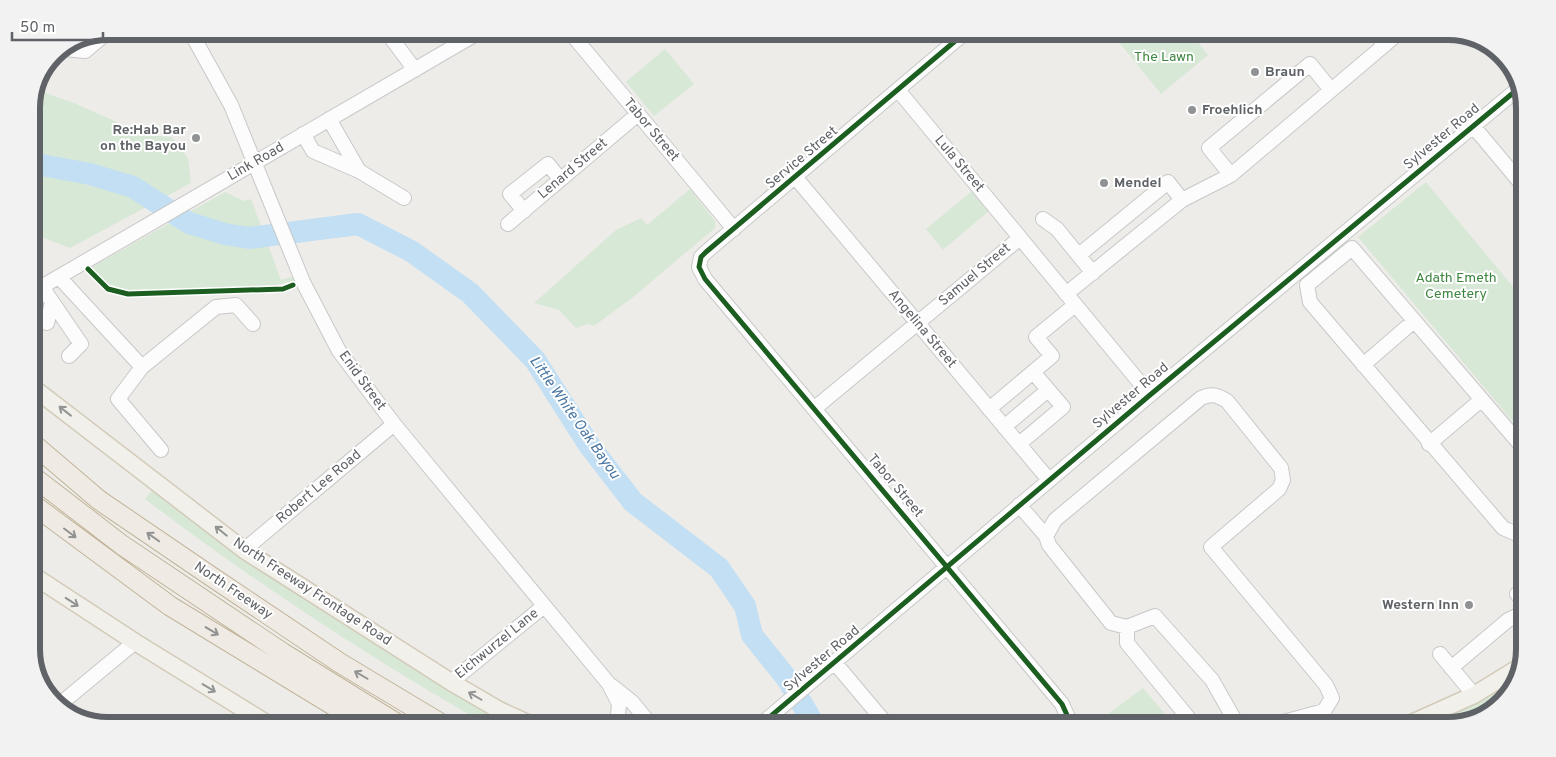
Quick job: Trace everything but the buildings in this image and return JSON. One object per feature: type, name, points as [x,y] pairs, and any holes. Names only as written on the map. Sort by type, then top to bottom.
[{"type":"highway","name":"North Freeway","points":[[40,450],[99,500],[340,663],[404,699],[431,717]]},
{"type":"highway","name":"North Freeway","points":[[40,482],[122,545],[283,653],[386,717]]},
{"type":"highway","points":[[40,511],[170,606],[352,717]]},
{"type":"highway","points":[[404,699],[441,717]]},
{"type":"main road","name":"North Freeway Frontage Road","points":[[40,393],[244,550],[451,682],[514,717]]},
{"type":"main road","points":[[40,580],[134,642],[256,717]]},
{"type":"main road","points":[[1425,717],[1474,695],[1512,672]]},
{"type":"street","name":"Enid Street","points":[[195,40],[231,105],[272,202],[295,263],[320,318],[339,351],[394,424],[609,684],[632,702],[644,717]]},
{"type":"street","points":[[393,40],[415,70]]},
{"type":"street","name":"Link Road","points":[[40,288],[466,40]]},
{"type":"street","name":"Tabor Street","points":[[576,40],[734,229]]},
{"type":"street","name":"Service Street","points":[[698,263],[706,252],[796,178],[956,40]]},
{"type":"street","points":[[1381,40],[1385,45]]},
{"type":"street","points":[[990,409],[1052,356],[1036,337],[1071,300],[1093,272],[1182,200],[1231,175],[1391,40]]},
{"type":"street","points":[[73,50],[85,51],[96,42]]},
{"type":"street","points":[[1231,175],[1209,148],[1310,64],[1331,90]]},
{"type":"street","name":"Lula Street","points":[[898,90],[1150,395]]},
{"type":"street","name":"Sylvester Road","points":[[770,717],[1150,395],[1514,92]]},
{"type":"street","name":"Lenard Street","points":[[508,224],[638,114]]},
{"type":"street","points":[[329,119],[359,171]]},
{"type":"street","points":[[1473,126],[1516,177]]},
{"type":"street","points":[[303,134],[313,150],[359,171],[404,198]]},
{"type":"street","points":[[524,211],[510,194],[548,164],[560,179]]},
{"type":"street","name":"Angelina Street","points":[[796,178],[1049,480]]},
{"type":"street","points":[[1079,255],[1168,182],[1182,200]]},
{"type":"street","points":[[1043,219],[1057,229],[1093,272]]},
{"type":"street","name":"Samuel Street","points":[[815,408],[1020,238]]},
{"type":"street","points":[[1516,440],[1352,248],[1307,285],[1310,302],[1429,444],[1502,528],[1516,534]]},
{"type":"street","name":"Tabor Street","points":[[698,263],[705,279],[1062,704],[1067,717]]},
{"type":"street","points":[[59,277],[142,367]]},
{"type":"street","points":[[40,292],[52,302],[81,344],[69,356]]},
{"type":"street","points":[[46,323],[52,302]]},
{"type":"street","points":[[161,450],[118,399],[142,367],[216,307],[236,305],[253,324]]},
{"type":"street","points":[[1363,365],[1414,321]]},
{"type":"street","points":[[1019,444],[1063,408],[1033,372]]},
{"type":"street","points":[[1004,427],[1048,390]]},
{"type":"street","points":[[1046,536],[1054,520],[1201,398],[1209,394],[1218,395],[1227,401],[1281,468],[1283,480],[1279,489],[1211,547],[1326,685],[1332,698],[1324,710],[1300,717]]},
{"type":"street","points":[[1429,444],[1481,400]]},
{"type":"street","name":"Robert Lee Road","points":[[244,550],[394,424]]},
{"type":"street","points":[[1019,506],[1046,536],[1048,545],[1111,623],[1127,627],[1155,616],[1212,680],[1233,717]]},
{"type":"street","name":"Eichwurzel Lane","points":[[451,682],[544,606]]},
{"type":"street","points":[[1451,668],[1508,620],[1516,616]]},
{"type":"street","points":[[1127,627],[1127,643],[1188,717]]},
{"type":"street","points":[[63,700],[134,642]]},
{"type":"street","points":[[1440,654],[1474,695]]},
{"type":"street","points":[[835,663],[880,717]]},
{"type":"street","name":"Enid Street","points":[[609,684],[618,704],[617,717]]},
{"type":"green space","name":"The Lawn","points":[[1117,40],[1196,40],[1208,55],[1161,94]]},
{"type":"green space","points":[[665,49],[694,84],[654,116],[626,82]]},
{"type":"green space","points":[[42,92],[74,103],[146,135],[172,137],[188,158],[191,183],[70,248],[40,236],[40,103]]},
{"type":"green space","name":"Adath Emeth Cemetery","points":[[1426,182],[1516,290],[1516,425],[1358,237]]},
{"type":"green space","points":[[690,189],[715,221],[715,228],[632,298],[594,326],[588,324],[576,328],[559,310],[534,303],[616,230],[641,218],[647,225]]},
{"type":"green space","points":[[972,191],[989,211],[943,250],[926,229]]},
{"type":"green space","points":[[225,192],[244,201],[251,199],[281,280],[295,276],[297,280],[276,285],[131,291],[106,283],[92,267]]},
{"type":"green space","points":[[152,490],[213,535],[502,717],[474,717],[400,674],[270,589],[145,499]]},
{"type":"green space","points":[[1505,687],[1486,706],[1470,713],[1450,717]]},
{"type":"green space","points":[[1143,688],[1167,717],[1104,717]]},
{"type":"waterway","name":"Little White Oak Bayou","points":[[40,165],[90,174],[133,187],[189,223],[225,234],[249,238],[358,224],[411,251],[470,293],[535,360],[589,445],[633,502],[719,568],[745,606],[752,635],[788,680],[810,717]]},
{"type":"cycle path","points":[[956,40],[706,252],[701,257],[699,267],[705,279],[1062,704],[1067,717]]},
{"type":"cycle path","points":[[770,717],[1150,395],[1514,92]]},
{"type":"cycle path","points":[[88,269],[108,289],[128,294],[283,289],[293,285]]},
{"type":"place","name":"Braun","points":[[1255,72]]},
{"type":"place","name":"Froehlich","points":[[1192,110]]},
{"type":"place","name":"Re:Hab Bar on the Bayou","points":[[196,138]]},
{"type":"place","name":"Mendel","points":[[1104,183]]},
{"type":"place","name":"Western Inn","points":[[1469,605]]}]
